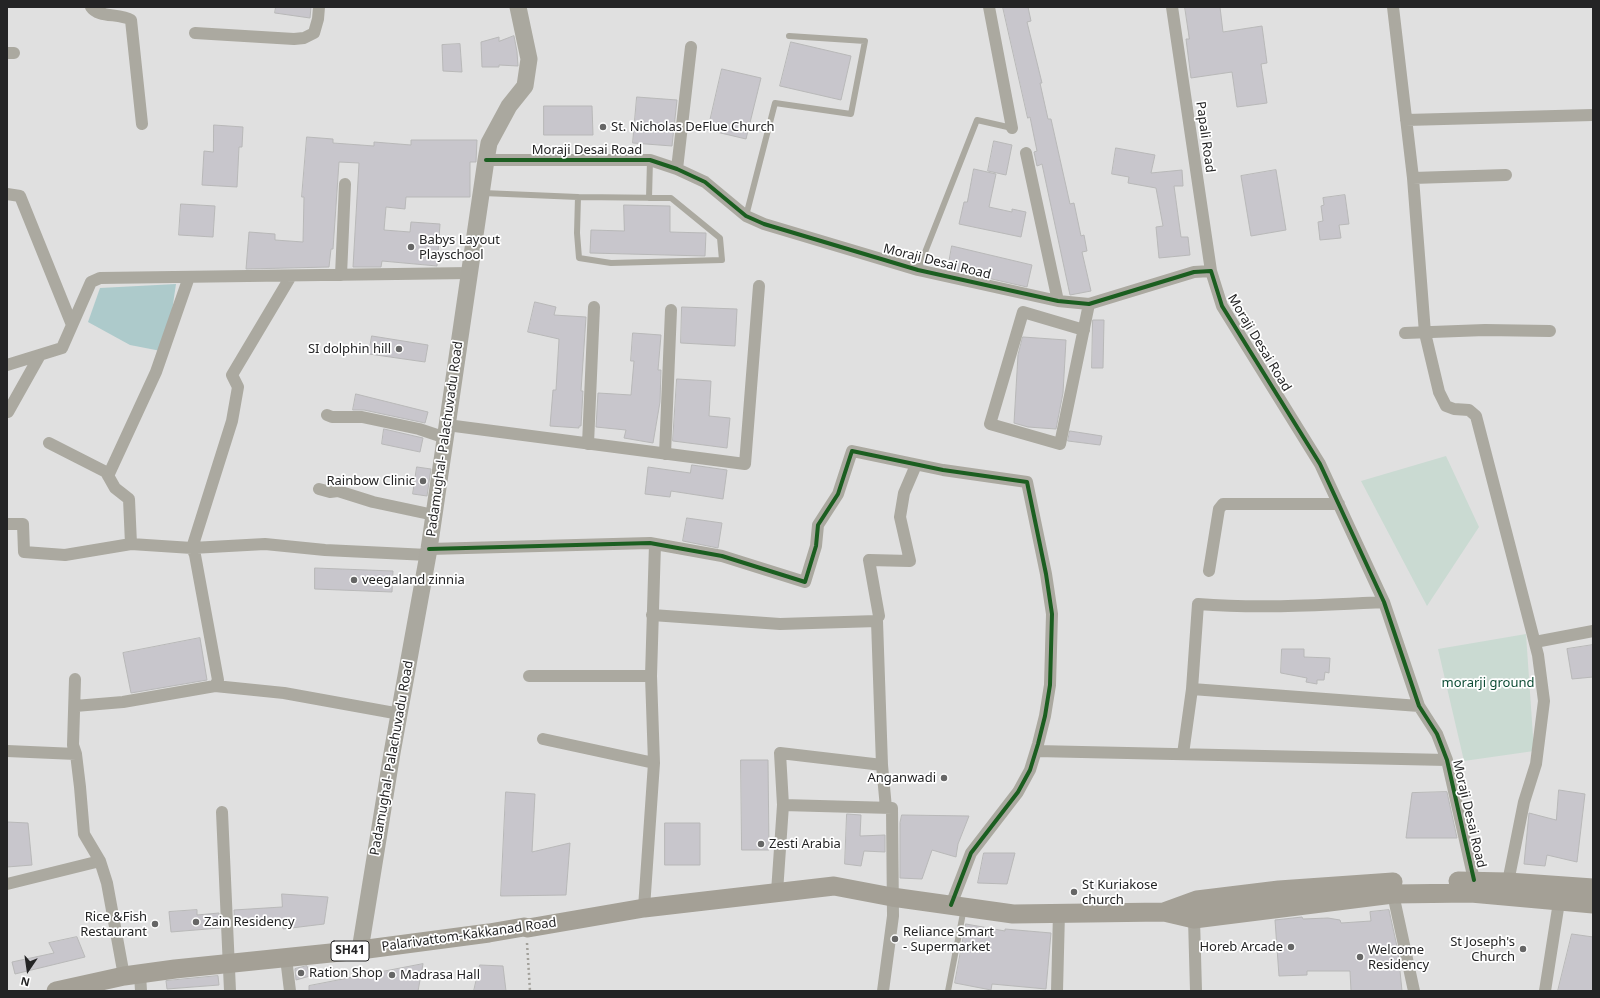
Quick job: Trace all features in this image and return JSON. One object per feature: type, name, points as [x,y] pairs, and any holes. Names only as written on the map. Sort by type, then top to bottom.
[{"type":"main road","name":"Padamughal- Palachuvadu Road","points":[[360,950],[429,552],[489,144],[509,106],[525,86],[529,59],[518,7]]},
{"type":"main road","points":[[1164,912],[1194,919],[1274,900],[1389,882],[1474,880],[1593,888]]},
{"type":"main road","name":"Palarivattom-Kakkanad Road","points":[[56,991],[135,980],[230,963],[360,950],[524,927],[528,928],[644,908],[834,886],[892,897],[1013,914],[1164,912]]},
{"type":"main road","points":[[1164,912],[1197,900],[1274,900],[1393,894],[1471,893],[1593,904]]},
{"type":"street","points":[[91,7],[95,11],[124,17],[131,20],[142,124]]},
{"type":"street","points":[[195,33],[294,39],[304,38],[314,33],[318,19],[318,7]]},
{"type":"street","points":[[989,7],[1012,128]]},
{"type":"street","name":"Papali Road","points":[[1172,7],[1211,271]]},
{"type":"street","points":[[1393,7],[1413,178],[1425,333],[1439,392],[1446,406],[1454,410],[1469,410],[1476,416],[1538,655],[1544,701],[1543,714],[1536,764],[1524,802],[1508,882]]},
{"type":"street","points":[[677,169],[691,47]]},
{"type":"street","points":[[1406,120],[1593,115]]},
{"type":"street","points":[[1026,153],[1058,301]]},
{"type":"street","name":"Moraji Desai Road","points":[[486,160],[650,160],[677,169],[705,182],[746,216],[764,224],[918,270],[1058,301],[1090,304],[1194,272],[1211,271],[1222,306],[1320,464],[1384,602],[1419,706],[1437,734],[1447,760],[1474,880]]},
{"type":"street","points":[[1413,178],[1506,175]]},
{"type":"street","points":[[341,275],[345,184]]},
{"type":"street","points":[[7,194],[20,196],[72,326]]},
{"type":"street","points":[[7,365],[62,348],[91,282],[100,278],[470,273]]},
{"type":"street","points":[[215,686],[218,680],[192,548],[232,421],[238,387],[232,375],[291,276]]},
{"type":"street","points":[[108,476],[156,372],[189,277]]},
{"type":"street","points":[[327,414],[332,416],[362,417],[419,429],[588,444],[745,464],[759,286]]},
{"type":"street","points":[[1084,330],[1023,312],[990,424],[1060,444],[1090,304]]},
{"type":"street","points":[[588,444],[594,307]]},
{"type":"street","points":[[665,454],[671,310]]},
{"type":"street","points":[[1405,333],[1485,330],[1550,331]]},
{"type":"street","points":[[8,412],[40,354]]},
{"type":"street","points":[[49,443],[106,472],[115,488],[129,498],[131,544]]},
{"type":"street","points":[[7,524],[23,524],[24,552],[65,555],[131,544],[192,548],[265,544],[325,550],[429,552],[599,544],[655,544],[722,556],[806,582],[816,546],[818,525],[838,494],[852,452],[854,451],[916,465],[1027,482],[1046,574],[1052,614],[1050,685],[1045,716],[1030,770],[1018,792],[971,853],[958,906]]},
{"type":"street","points":[[879,616],[869,560],[910,561],[900,517],[904,493],[916,465]]},
{"type":"street","points":[[319,489],[330,492],[338,491],[373,502],[434,515]]},
{"type":"street","points":[[1209,571],[1219,509],[1223,504],[1338,504]]},
{"type":"street","points":[[644,908],[654,763],[651,676],[655,544]]},
{"type":"street","points":[[1183,754],[1192,689],[1198,604],[1238,607],[1278,607],[1384,602]]},
{"type":"street","points":[[652,615],[780,624],[877,622],[882,765],[886,808]]},
{"type":"street","points":[[1535,642],[1593,631]]},
{"type":"street","points":[[529,676],[651,676]]},
{"type":"street","points":[[75,679],[73,745],[76,754],[84,834],[100,861],[135,980]]},
{"type":"street","points":[[75,706],[123,702],[215,686],[284,693],[400,714]]},
{"type":"street","points":[[1192,689],[1419,706]]},
{"type":"street","points":[[543,739],[654,763]]},
{"type":"street","points":[[7,751],[76,754]]},
{"type":"street","points":[[1036,751],[1447,760]]},
{"type":"street","points":[[777,892],[783,805],[780,753],[882,765]]},
{"type":"street","points":[[783,805],[892,808],[893,916],[884,991]]},
{"type":"street","points":[[222,812],[230,963],[230,991]]},
{"type":"street","points":[[7,884],[100,861]]},
{"type":"street","points":[[1393,894],[1414,991]]},
{"type":"street","points":[[1545,991],[1559,902]]},
{"type":"street","points":[[1057,991],[1059,913]]},
{"type":"street","points":[[1194,919],[1196,991]]},
{"type":"street","points":[[286,958],[290,991]]},
{"type":"lane","points":[[746,216],[775,103],[851,114],[865,41],[789,36]]},
{"type":"lane","points":[[918,270],[977,120],[1012,128]]},
{"type":"lane","points":[[649,198],[650,160]]},
{"type":"lane","points":[[482,193],[578,197],[671,198],[720,238],[722,260],[611,263],[579,258],[577,233],[578,197]]},
{"type":"lane","points":[[948,991],[958,906]]},
{"type":"path","points":[[524,927],[530,991]]},
{"type":"green space","points":[[1446,456],[1479,527],[1427,606],[1361,481]]},
{"type":"green space","name":"morarji ground","points":[[1526,634],[1534,751],[1464,761],[1438,649]]},
{"type":"water","points":[[176,284],[166,352],[130,345],[88,322],[100,288]]},
{"type":"building","points":[[276,7],[311,7],[310,18],[275,13]]},
{"type":"building","points":[[1003,7],[1028,7],[1031,21],[1027,22],[1042,83],[1040,83],[1048,119],[1051,119],[1070,204],[1074,203],[1081,236],[1084,235],[1087,251],[1082,252],[1091,291],[1070,295],[1042,164],[1037,166],[1034,152],[1037,151],[1030,117],[1028,118]]},
{"type":"building","points":[[1185,7],[1220,7],[1223,32],[1262,26],[1267,63],[1261,64],[1267,103],[1237,107],[1232,72],[1191,78],[1186,39],[1189,39]]},
{"type":"building","points":[[514,36],[518,66],[499,65],[499,67],[482,67],[481,42],[499,37],[499,41]]},
{"type":"building","points":[[791,42],[851,56],[841,100],[780,86]]},
{"type":"building","points":[[460,44],[462,72],[443,71],[442,45]]},
{"type":"building","points":[[722,69],[761,78],[746,139],[708,130]]},
{"type":"building","points":[[637,97],[677,100],[672,146],[633,143]]},
{"type":"building","points":[[544,106],[592,106],[593,135],[544,135]]},
{"type":"building","points":[[214,125],[243,127],[242,147],[239,147],[237,187],[202,185],[204,151],[213,152]]},
{"type":"building","points":[[307,137],[333,139],[333,143],[374,146],[374,142],[411,145],[411,140],[477,140],[476,162],[470,162],[470,197],[406,197],[405,209],[386,207],[384,230],[410,232],[411,222],[440,224],[437,266],[382,261],[381,267],[353,267],[359,163],[339,162],[333,249],[331,249],[329,267],[246,269],[249,232],[275,234],[275,240],[303,242],[304,197],[302,197]]},
{"type":"building","points":[[994,141],[1012,145],[1006,175],[988,171]]},
{"type":"building","points":[[1116,148],[1155,155],[1151,173],[1182,170],[1183,186],[1174,186],[1181,237],[1188,237],[1190,255],[1159,258],[1156,227],[1163,226],[1156,188],[1128,183],[1129,177],[1112,174]]},
{"type":"building","points":[[974,169],[996,174],[989,207],[1012,212],[1012,209],[1026,212],[1021,237],[959,224],[964,202],[967,202]]},
{"type":"building","points":[[1276,170],[1286,230],[1251,236],[1241,176]]},
{"type":"building","points":[[1345,195],[1349,224],[1339,225],[1341,238],[1320,240],[1318,222],[1323,221],[1321,206],[1324,205],[1323,198]]},
{"type":"building","points":[[181,204],[215,206],[213,237],[179,235]]},
{"type":"building","points":[[624,205],[670,206],[670,232],[706,233],[705,256],[590,253],[591,230],[624,231]]},
{"type":"building","points":[[952,246],[1032,265],[1027,287],[948,269]]},
{"type":"building","points":[[535,302],[556,307],[554,315],[586,317],[581,391],[583,391],[581,426],[579,426],[579,428],[550,426],[553,390],[556,390],[559,339],[528,332]]},
{"type":"building","points":[[682,307],[737,309],[735,346],[681,343]]},
{"type":"building","points":[[1093,320],[1104,320],[1103,368],[1092,368]]},
{"type":"building","points":[[633,333],[661,335],[658,370],[661,370],[660,402],[653,443],[624,438],[626,430],[596,427],[598,393],[631,395],[634,361],[631,361]]},
{"type":"building","name":"SI dolphin hill","points":[[372,336],[428,345],[425,362],[369,354]]},
{"type":"building","points":[[1023,337],[1066,340],[1063,393],[1056,429],[1028,427],[1014,423],[1018,355]]},
{"type":"building","points":[[677,379],[711,381],[709,416],[730,418],[727,448],[673,441]]},
{"type":"building","points":[[356,394],[428,412],[425,423],[364,410],[353,410]]},
{"type":"building","points":[[384,429],[423,438],[420,452],[382,444]]},
{"type":"building","points":[[1070,431],[1102,436],[1100,445],[1068,441]]},
{"type":"building","points":[[692,465],[727,470],[723,499],[671,491],[670,497],[645,494],[648,467],[690,473]]},
{"type":"building","name":"Rainbow Clinic","points":[[417,467],[431,469],[427,496],[413,494]]},
{"type":"building","points":[[687,518],[722,523],[718,548],[683,541]]},
{"type":"building","name":"veegaland zinnia","points":[[315,568],[393,571],[392,592],[315,589]]},
{"type":"building","points":[[200,638],[207,680],[131,693],[123,653]]},
{"type":"building","points":[[1593,645],[1593,677],[1572,679],[1567,649]]},
{"type":"building","points":[[1282,649],[1304,649],[1304,657],[1330,658],[1329,673],[1325,672],[1324,680],[1317,680],[1317,684],[1306,682],[1307,678],[1281,673]]},
{"type":"building","points":[[741,760],[768,760],[769,850],[742,850]]},
{"type":"building","points":[[1559,790],[1585,794],[1577,862],[1547,855],[1545,866],[1524,864],[1529,813],[1556,820]]},
{"type":"building","points":[[506,792],[535,794],[532,852],[570,843],[566,895],[501,896]]},
{"type":"building","points":[[1447,792],[1457,838],[1406,838],[1412,793]]},
{"type":"building","points":[[847,814],[861,815],[860,836],[885,835],[885,852],[864,851],[861,866],[845,864]]},
{"type":"building","points":[[902,815],[969,816],[958,844],[956,857],[932,850],[922,879],[900,878],[900,823]]},
{"type":"building","points":[[7,822],[28,823],[32,865],[7,867]]},
{"type":"building","points":[[665,823],[700,823],[700,865],[665,865]]},
{"type":"building","points":[[984,853],[1015,853],[1007,884],[978,883]]},
{"type":"building","points":[[282,894],[328,897],[324,924],[283,929],[283,923],[235,926],[234,910],[282,907]]},
{"type":"building","name":"Zain Residency","points":[[197,910],[197,915],[219,913],[220,928],[171,932],[169,912]]},
{"type":"building","points":[[1389,910],[1398,951],[1402,991],[1351,991],[1350,971],[1307,971],[1307,975],[1279,976],[1275,920],[1302,917],[1303,919],[1328,918],[1340,920],[1341,923],[1371,921],[1370,912]]},
{"type":"building","points":[[966,924],[1005,931],[1005,929],[1051,933],[1046,989],[992,984],[991,990],[955,983]]},
{"type":"building","points":[[1572,934],[1593,937],[1593,991],[1558,991]]},
{"type":"building","points":[[77,937],[85,957],[15,974],[12,962],[54,953],[49,943]]},
{"type":"building","name":"Madrasa Hall","points":[[423,964],[418,991],[309,991],[309,986]]},
{"type":"building","points":[[480,965],[503,966],[506,991],[474,991]]},
{"type":"building","name":"Ration Shop","points":[[307,966],[310,976],[296,980],[295,969]]},
{"type":"building","points":[[218,976],[219,985],[167,989],[166,981]]},
{"type":"cycle path","points":[[486,160],[650,160],[677,169],[705,182],[746,216],[764,224],[918,270],[1058,301],[1089,304],[1194,272],[1211,271],[1222,306],[1320,464],[1384,602],[1419,706],[1437,734],[1447,760],[1474,880]]},
{"type":"cycle path","points":[[429,549],[650,543],[722,556],[805,582],[816,546],[818,525],[838,494],[852,451],[943,470],[1027,482],[1046,574],[1052,614],[1050,685],[1045,716],[1030,770],[1018,792],[971,853],[951,905]]},
{"type":"place","name":"St. Nicholas DeFlue Church","points":[[603,127]]},
{"type":"place","name":"Babys Layout Playschool","points":[[411,247]]},
{"type":"place","name":"SI dolphin hill","points":[[399,349]]},
{"type":"place","name":"Rainbow Clinic","points":[[423,481]]},
{"type":"place","name":"veegaland zinnia","points":[[354,580]]},
{"type":"place","name":"Anganwadi","points":[[944,778]]},
{"type":"place","name":"Zesti Arabia","points":[[761,844]]},
{"type":"place","name":"St Kuriakose church","points":[[1074,892]]},
{"type":"place","name":"Zain Residency","points":[[196,922]]},
{"type":"place","name":"Rice &Fish Restaurant","points":[[155,924]]},
{"type":"place","name":"Reliance Smart - Supermarket","points":[[895,939]]},
{"type":"place","name":"Horeb Arcade","points":[[1291,947]]},
{"type":"place","name":"St Joseph's Church","points":[[1523,949]]},
{"type":"place","name":"Welcome Residency","points":[[1360,957]]},
{"type":"place","name":"Ration Shop","points":[[301,973]]},
{"type":"place","name":"Madrasa Hall","points":[[392,975]]}]
